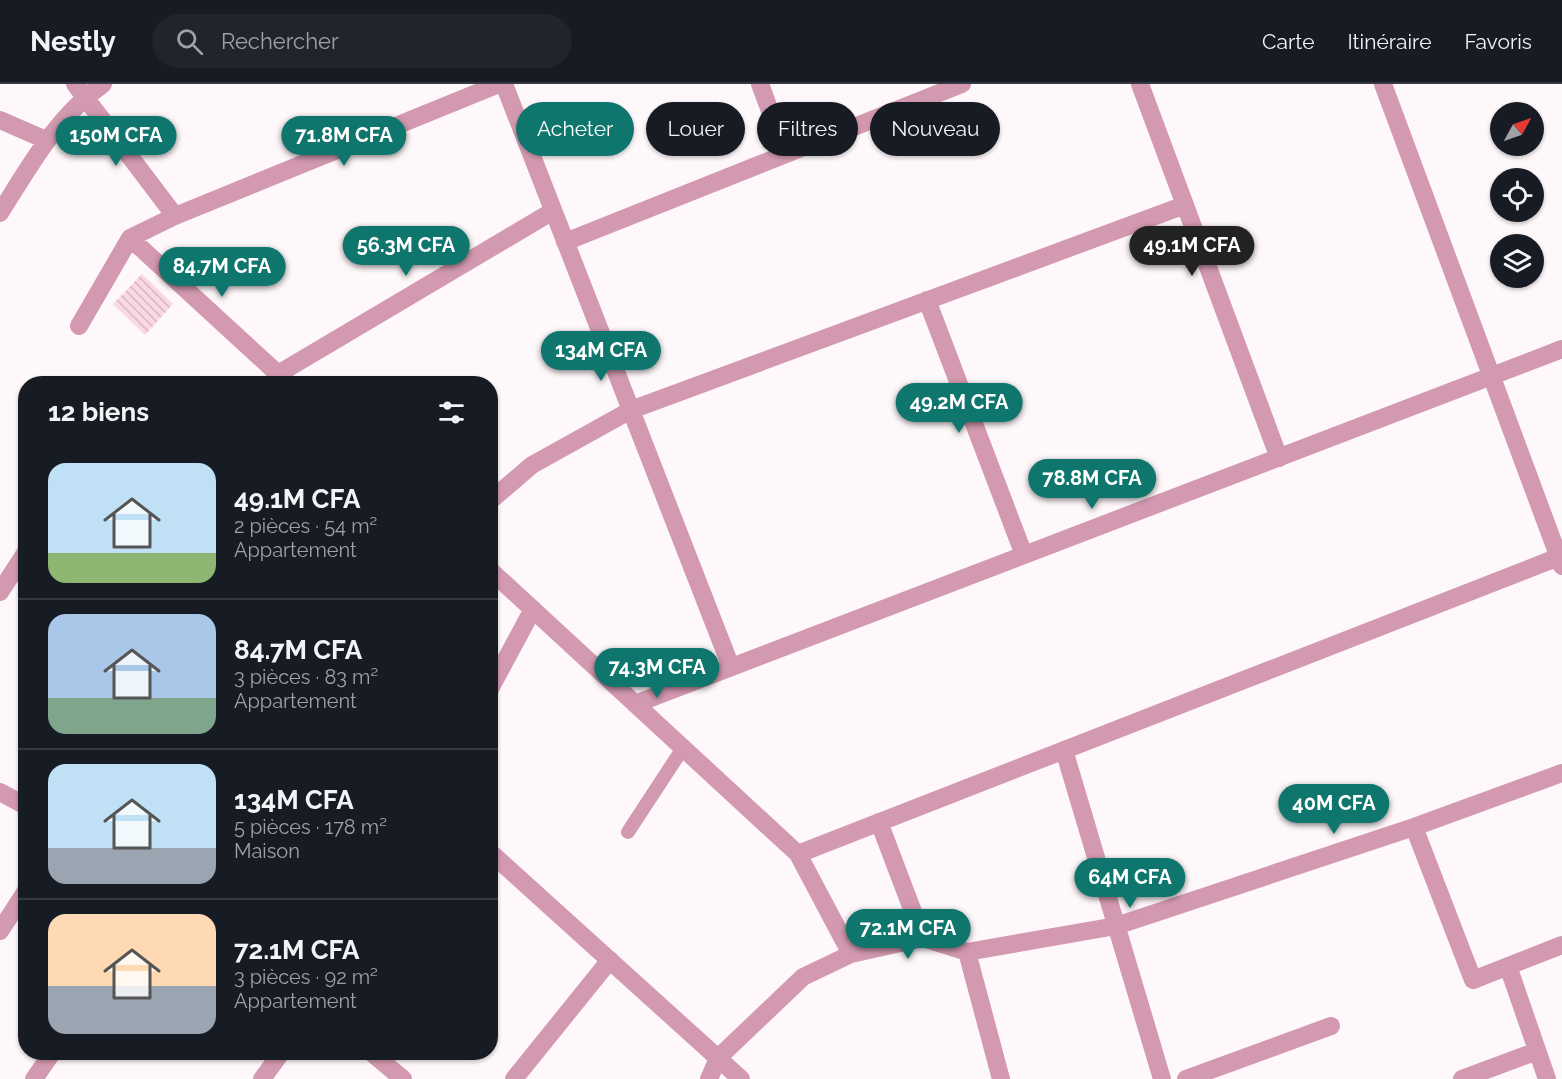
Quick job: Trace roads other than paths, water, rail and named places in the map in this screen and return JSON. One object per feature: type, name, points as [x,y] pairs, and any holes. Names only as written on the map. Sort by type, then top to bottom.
[{"type":"street","points":[[0,213],[80,90],[103,84]]},
{"type":"street","points":[[79,326],[130,238],[175,216],[499,84]]},
{"type":"street","points":[[504,84],[731,667]]},
{"type":"street","points":[[760,84],[767,102]]},
{"type":"street","points":[[858,122],[931,90],[962,84]]},
{"type":"street","points":[[1140,84],[1279,458]]},
{"type":"street","points":[[798,854],[1560,561],[1383,84]]},
{"type":"street","points":[[80,90],[175,216]]},
{"type":"street","points":[[0,120],[46,140]]},
{"type":"street","points":[[565,242],[781,156]]},
{"type":"street","points":[[498,494],[532,465],[631,410],[1185,205]]},
{"type":"street","points":[[287,376],[553,211]]},
{"type":"street","points":[[130,238],[274,376]]},
{"type":"street","points":[[927,300],[1024,555]]},
{"type":"street","points":[[635,704],[1562,349]]},
{"type":"street","points":[[0,592],[18,564]]},
{"type":"street","points":[[498,577],[798,854],[851,954]]},
{"type":"street","points":[[498,674],[533,609]]},
{"type":"street","points":[[1064,750],[1162,1079]]},
{"type":"street","points":[[709,1079],[718,1058],[803,977],[851,954],[923,938],[967,952],[1116,926],[1414,826],[1562,773]]},
{"type":"street","points":[[0,792],[18,802]]},
{"type":"street","points":[[879,822],[923,938]]},
{"type":"street","points":[[1414,826],[1473,980],[1562,945]]},
{"type":"street","points":[[498,859],[741,1079]]},
{"type":"street","points":[[0,931],[18,903]]},
{"type":"street","points":[[967,952],[1001,1079]]},
{"type":"street","points":[[514,1079],[610,960]]},
{"type":"street","points":[[1508,966],[1546,1079]]},
{"type":"street","points":[[1186,1079],[1331,1026]]},
{"type":"street","points":[[1462,1079],[1537,1051]]},
{"type":"street","points":[[34,1079],[47,1060]]},
{"type":"street","points":[[262,1079],[276,1060]]},
{"type":"street","points":[[380,1060],[403,1079]]},
{"type":"lane","points":[[628,832],[683,748]]}]
